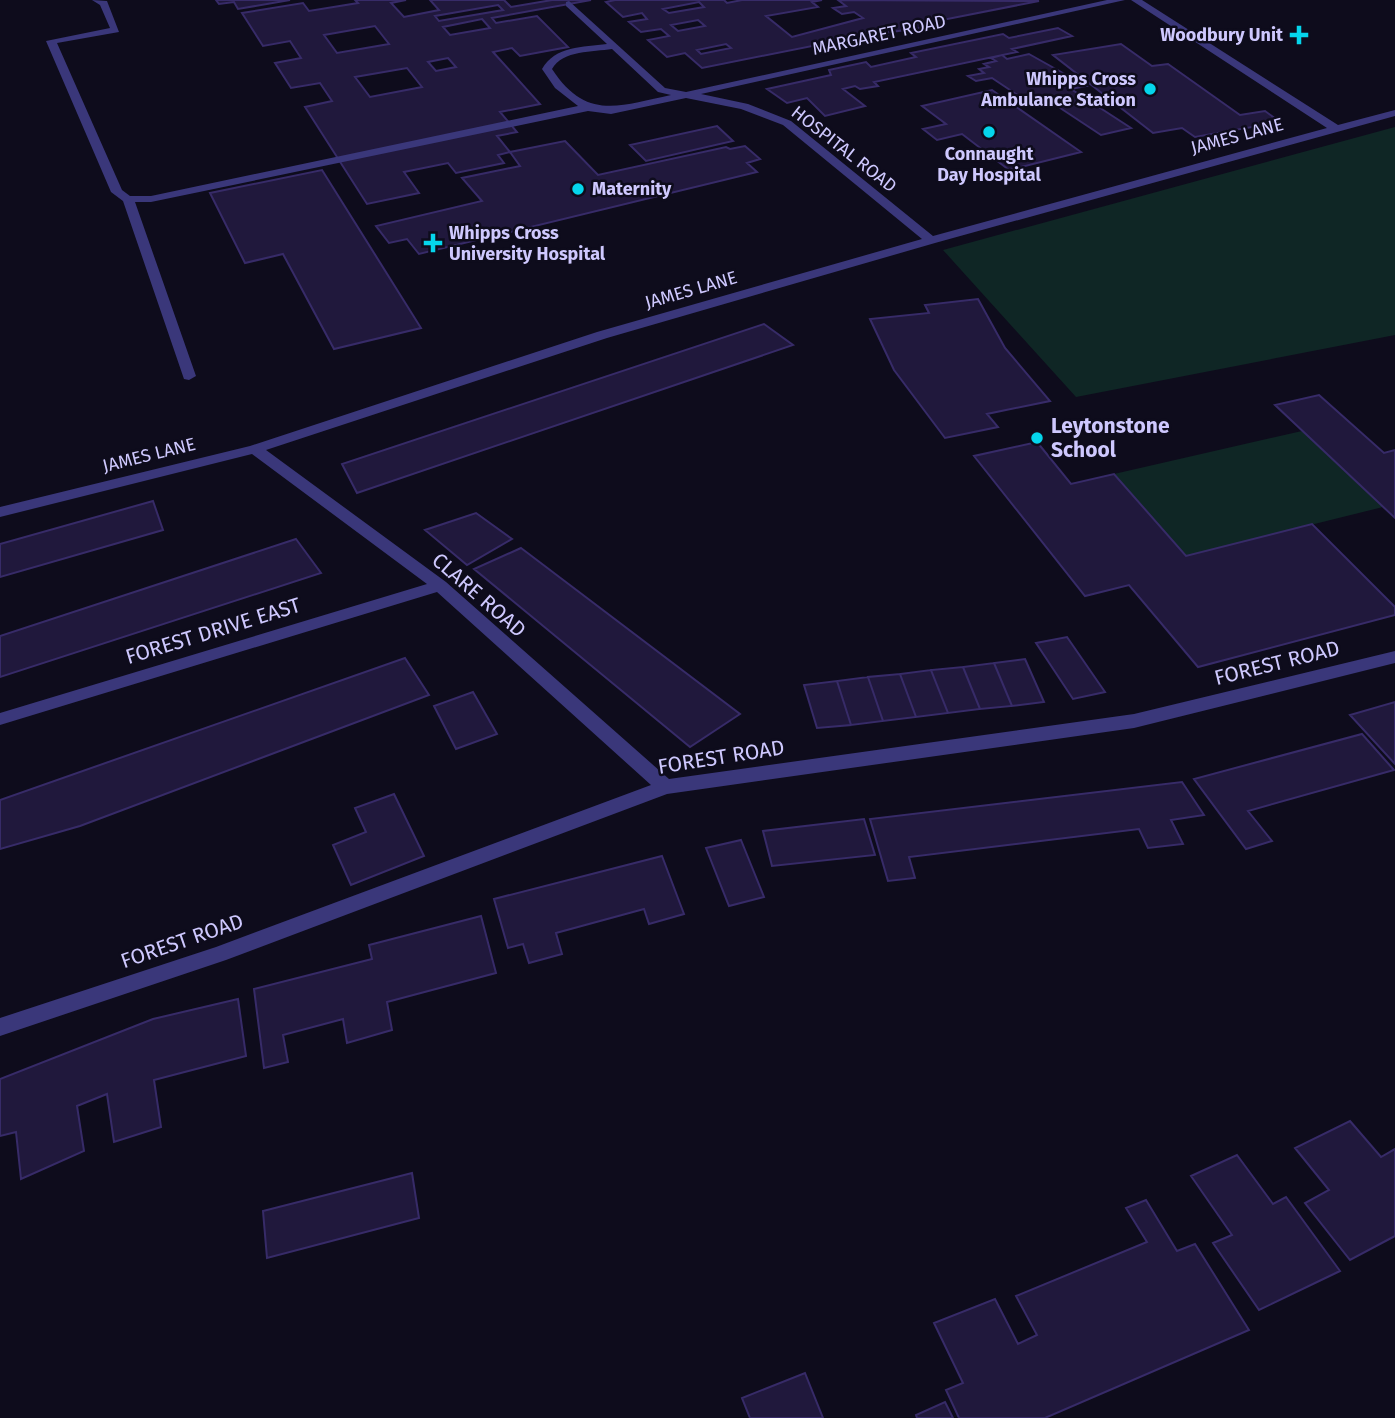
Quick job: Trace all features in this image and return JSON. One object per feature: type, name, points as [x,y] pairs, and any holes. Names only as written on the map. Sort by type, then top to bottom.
[{"type":"street","points":[[97,0],[104,3],[116,30],[51,40],[117,192],[128,199],[189,376]]},
{"type":"street","name":"MARGARET ROAD","points":[[686,96],[1121,0]]},
{"type":"street","points":[[1136,0],[1336,129]]},
{"type":"street","name":"HOSPITAL ROAD","points":[[569,4],[654,84],[671,93],[744,106],[787,123],[931,240]]},
{"type":"street","points":[[585,108],[551,76],[547,69],[548,64],[562,55],[614,46]]},
{"type":"street","name":"HOSPITAL ROAD","points":[[128,199],[151,199],[585,108],[611,111],[686,96]]},
{"type":"street","name":"JAMES LANE","points":[[0,512],[255,449],[602,335],[931,240],[1395,113]]},
{"type":"street","name":"CLARE ROAD","points":[[255,449],[440,586],[665,787]]},
{"type":"street","name":"FOREST DRIVE EAST","points":[[0,719],[440,586]]},
{"type":"street","name":"FOREST ROAD","points":[[0,1027],[219,954],[665,787],[1134,721],[1395,657]]},
{"type":"green space","points":[[1395,127],[1395,335],[1076,397],[943,250]]},
{"type":"green space","points":[[1302,431],[1383,507],[1186,556],[1114,474]]},
{"type":"building","points":[[216,0],[290,0],[238,9],[234,2],[219,4]]},
{"type":"building","points":[[355,0],[406,0],[391,3],[404,17],[439,10],[430,0],[504,0],[511,7],[552,0],[591,0],[492,18],[496,23],[537,16],[568,47],[520,56],[512,48],[493,52],[540,104],[500,112],[517,132],[497,136],[510,152],[498,155],[504,163],[456,173],[448,163],[404,172],[419,193],[367,204],[305,107],[332,101],[320,83],[291,88],[275,63],[301,58],[290,41],[263,46],[242,13],[303,3],[309,11],[358,3]],"holes":[[[498,5],[503,10],[439,21],[435,16]],[[482,19],[490,28],[450,35],[443,27]],[[375,26],[389,44],[337,53],[324,35]],[[448,58],[456,67],[436,71],[428,62]],[[407,68],[422,87],[370,97],[355,77]]]},
{"type":"building","points":[[724,0],[727,3],[742,0],[822,0],[812,2],[818,7],[766,16],[792,37],[863,18],[854,12],[842,14],[833,8],[846,6],[838,0],[1039,1],[937,21],[942,25],[884,33],[888,36],[840,44],[837,41],[702,68],[685,53],[667,57],[648,40],[669,36],[661,29],[641,32],[629,22],[647,19],[642,13],[623,17],[606,2]],"holes":[[[699,2],[704,7],[669,13],[663,9]],[[698,20],[705,26],[678,31],[671,25]],[[726,44],[731,48],[701,54],[697,50]]]},
{"type":"building","points":[[1058,28],[1072,36],[1012,49],[1017,52],[874,82],[878,86],[843,89],[865,106],[825,116],[807,98],[787,103],[767,89],[831,75],[829,70],[866,62],[871,67],[916,57],[911,53],[1003,34],[1009,38]]},
{"type":"building","name":"Whipps Cross Ambulance Station","points":[[1121,44],[1152,66],[1168,64],[1240,115],[1265,111],[1280,122],[1195,137],[1182,128],[1153,133],[1053,55]]},
{"type":"building","points":[[1029,54],[1086,86],[1071,89],[1131,128],[1101,135],[1042,96],[1025,100],[992,78],[976,81],[968,76],[984,73],[979,69],[989,67],[984,64],[996,61],[991,58],[1002,55],[1007,59]]},
{"type":"building","name":"Connaught Day Hospital","points":[[992,90],[1081,152],[1009,170],[962,134],[937,140],[923,129],[946,124],[922,106]]},
{"type":"building","points":[[717,126],[733,141],[646,161],[630,145]]},
{"type":"building","name":"Maternity","points":[[565,141],[598,175],[726,147],[730,149],[745,146],[760,159],[747,163],[757,172],[419,254],[407,239],[389,243],[376,226],[482,201],[462,178],[520,166],[510,152]]},
{"type":"building","points":[[322,170],[421,328],[334,349],[283,254],[245,263],[210,193]]},
{"type":"building","points":[[978,299],[1005,348],[1050,401],[987,414],[998,427],[945,438],[894,370],[870,319],[929,313],[925,305]]},
{"type":"building","points":[[764,324],[793,345],[357,493],[342,464]]},
{"type":"building","points":[[1319,395],[1384,453],[1395,450],[1395,518],[1275,405]]},
{"type":"building","points":[[1037,442],[1071,484],[1114,474],[1186,556],[1312,524],[1395,607],[1395,615],[1198,667],[1129,585],[1085,596],[974,456]]},
{"type":"building","points":[[153,501],[163,530],[0,577],[0,544]]},
{"type":"building","points":[[476,513],[512,539],[467,565],[425,530]]},
{"type":"building","points":[[296,539],[321,573],[0,677],[0,636]]},
{"type":"building","points":[[521,548],[740,714],[690,747],[474,569]]},
{"type":"building","points":[[1067,637],[1105,692],[1073,699],[1036,643]]},
{"type":"building","points":[[405,658],[429,695],[80,826],[0,849],[0,800]]},
{"type":"building","points":[[1025,659],[1044,702],[1012,706],[994,663]]},
{"type":"building","points":[[994,663],[1012,706],[980,709],[963,667]]},
{"type":"building","points":[[963,667],[980,709],[948,713],[931,670]]},
{"type":"building","points":[[931,670],[948,713],[916,717],[900,674]]},
{"type":"building","points":[[900,674],[916,717],[883,721],[868,677]]},
{"type":"building","points":[[868,677],[883,721],[851,725],[837,681]]},
{"type":"building","points":[[837,681],[851,725],[817,728],[804,685]]},
{"type":"building","points":[[473,692],[497,734],[456,749],[434,706]]},
{"type":"building","points":[[1395,702],[1395,764],[1350,715]]},
{"type":"building","points":[[1362,734],[1394,770],[1248,811],[1272,841],[1246,849],[1194,779]]},
{"type":"building","points":[[1182,782],[1204,815],[1171,820],[1183,844],[1148,848],[1139,829],[909,857],[915,878],[888,881],[870,819]]},
{"type":"building","points":[[394,794],[424,856],[351,885],[333,845],[366,832],[355,808]]},
{"type":"building","points":[[864,819],[875,855],[772,866],[763,831]]},
{"type":"building","points":[[741,840],[764,897],[729,906],[706,848]]},
{"type":"building","points":[[662,856],[684,914],[649,924],[644,909],[556,933],[562,954],[529,963],[523,944],[508,948],[494,899]]},
{"type":"building","points":[[481,916],[496,973],[387,1002],[392,1030],[347,1043],[343,1019],[283,1035],[288,1062],[264,1068],[254,989],[372,959],[369,945]]},
{"type":"building","points":[[238,999],[246,1056],[154,1080],[161,1127],[114,1142],[107,1094],[77,1106],[84,1151],[21,1179],[16,1132],[0,1136],[0,1079],[153,1019]]},
{"type":"building","points":[[1350,1121],[1381,1157],[1395,1149],[1395,1236],[1350,1260],[1305,1203],[1329,1190],[1295,1148]]},
{"type":"building","points":[[1237,1155],[1273,1204],[1286,1197],[1340,1271],[1259,1310],[1213,1243],[1232,1235],[1191,1176]]},
{"type":"building","points":[[412,1173],[419,1218],[267,1258],[263,1211]]},
{"type":"building","points":[[1146,1200],[1177,1251],[1195,1244],[1249,1330],[1045,1418],[959,1418],[946,1390],[963,1383],[934,1323],[995,1299],[1018,1344],[1037,1335],[1016,1296],[1147,1242],[1126,1208]]},
{"type":"building","points":[[805,1373],[823,1418],[750,1418],[742,1398]]},
{"type":"building","points":[[945,1402],[953,1418],[917,1418],[916,1415]]},
{"type":"place","name":"Woodbury Unit","points":[[1299,35]]},
{"type":"place","name":"Whipps Cross Ambulance Station","points":[[1150,89]]},
{"type":"place","name":"Connaught Day Hospital","points":[[989,132]]},
{"type":"place","name":"Maternity","points":[[578,189]]},
{"type":"place","name":"Whipps Cross University Hospital","points":[[433,243]]},
{"type":"place","name":"Leytonstone School","points":[[1037,438]]}]
